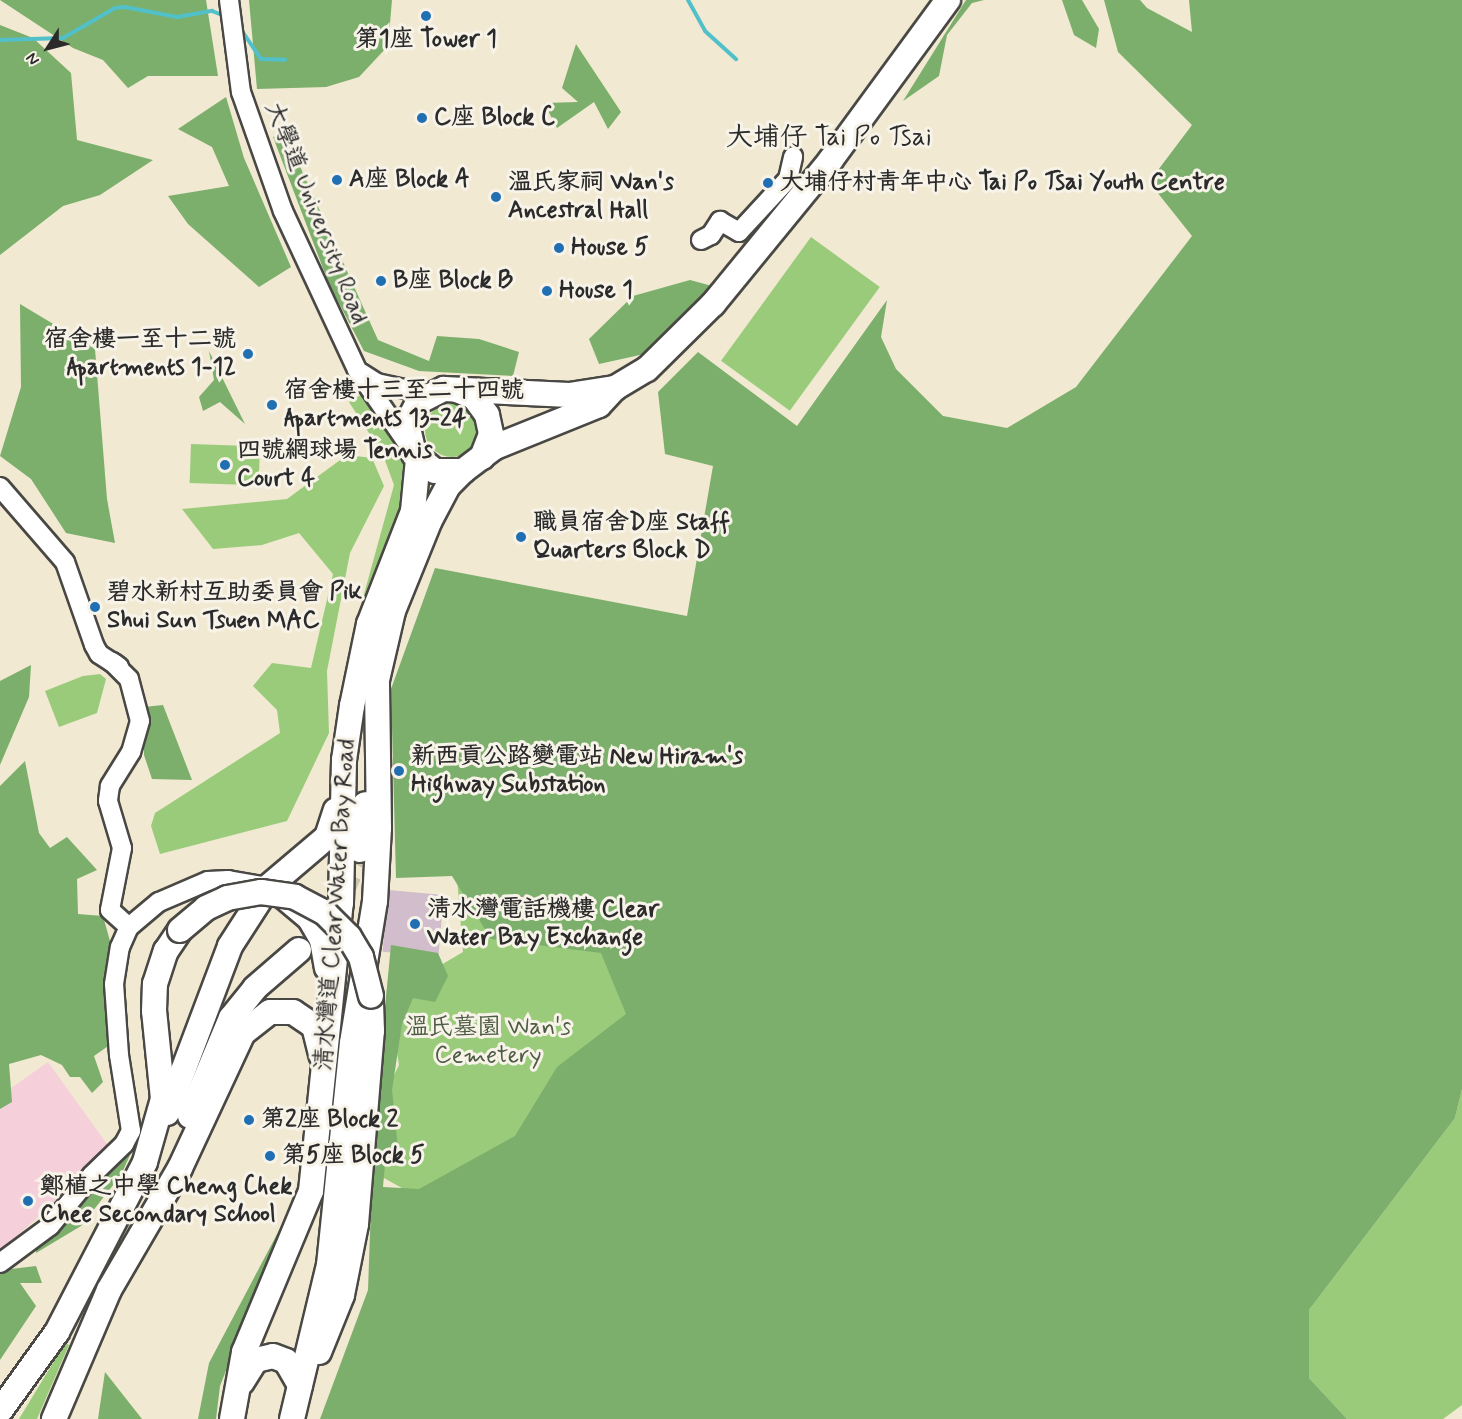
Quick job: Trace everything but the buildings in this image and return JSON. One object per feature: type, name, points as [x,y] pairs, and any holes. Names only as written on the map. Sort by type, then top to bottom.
[{"type":"main road","name":"清水灣道 Clear Water Bay Road","points":[[473,464],[542,425],[599,405],[615,388],[662,357],[713,304],[830,161],[948,0]]},
{"type":"main road","name":"清水灣道 Clear Water Bay Road","points":[[233,1410],[244,1352],[311,1191],[341,903],[345,760],[369,624],[413,511],[414,454],[407,424],[411,412],[428,394],[452,389],[544,395],[615,388]]},
{"type":"main road","name":"清水灣道 Clear Water Bay Road","points":[[292,1419],[329,1265],[352,1043],[375,901],[379,818],[377,680],[388,630],[413,560],[440,501],[473,464],[491,434],[488,415],[474,397],[452,389]]},
{"type":"main road","points":[[414,454],[435,471],[473,464]]},
{"type":"main road","points":[[360,850],[367,726],[377,680]]},
{"type":"main road","points":[[0,1411],[79,1293],[145,1162],[176,1092],[220,964],[268,887],[327,837],[345,760]]},
{"type":"main road","points":[[268,887],[297,905],[322,940],[331,994]]},
{"type":"main road","points":[[145,1162],[163,1099],[154,1011],[155,984],[166,951],[180,930],[206,908],[239,894],[272,892],[315,906],[342,928],[361,957],[371,996],[371,1049],[359,1201],[348,1270],[329,1332],[300,1385]]},
{"type":"main road","points":[[136,1242],[169,1171],[223,1031],[241,1003],[299,950]]},
{"type":"main road","points":[[54,1419],[101,1307],[180,1168],[238,1041],[253,1022],[278,1011],[293,1012],[309,1020],[319,1043],[323,1079]]},
{"type":"main road","points":[[233,1410],[248,1370],[256,1359],[265,1357],[286,1361],[300,1385]]},
{"type":"street","name":"大學道 University Road","points":[[229,0],[242,92],[283,211],[314,285],[357,370],[414,454]]},
{"type":"street","points":[[701,240],[711,235],[720,220],[739,232],[788,179],[793,157]]},
{"type":"street","points":[[357,370],[377,383],[428,394]]},
{"type":"street","points":[[0,487],[63,558],[94,645],[99,654],[119,667],[131,684],[140,721],[130,752],[110,786],[108,801],[122,848],[110,910],[129,927]]},
{"type":"street","points":[[0,1263],[50,1226],[92,1175],[124,1144],[131,1131],[119,1055],[114,984],[120,947],[129,927],[159,902],[208,881],[228,880],[268,887]]},
{"type":"shaded area","points":[[388,890],[444,895],[438,957],[383,952]]},
{"type":"shaded area","name":"鄭植之中學 Cheng Chek Chee Secondary School","points":[[48,1062],[112,1151],[0,1251],[0,1096]]},
{"type":"green space","points":[[0,0],[206,0],[218,76],[148,76],[128,88],[103,60],[73,48]]},
{"type":"green space","points":[[249,0],[392,0],[388,46],[359,77],[326,87],[257,89]]},
{"type":"green space","points":[[966,0],[984,0],[972,3],[947,35],[939,76],[903,101]]},
{"type":"green space","points":[[1062,0],[1082,0],[1099,29],[1096,48],[1074,35]]},
{"type":"green space","points":[[1104,0],[1140,0],[1147,8],[1192,32],[1189,0],[1462,0],[1462,1089],[1455,1118],[1309,1310],[1309,1378],[1347,1419],[320,1419],[368,1290],[374,1120],[391,945],[438,953],[448,976],[435,1002],[413,998],[402,1024],[392,1090],[398,1148],[386,1153],[383,1187],[419,1189],[515,1136],[557,1067],[626,1014],[601,953],[491,939],[452,876],[396,878],[391,689],[435,568],[687,616],[713,466],[665,454],[658,392],[698,352],[797,426],[887,300],[881,337],[896,369],[943,416],[1007,428],[1076,387],[1192,236],[1149,182],[1192,125],[1118,52]]},
{"type":"green space","points":[[0,25],[33,38],[71,73],[77,140],[153,160],[100,195],[63,206],[0,255]]},
{"type":"green space","points":[[576,44],[621,112],[608,129],[594,102],[557,128],[544,103],[578,102],[562,88]]},
{"type":"green space","points":[[226,97],[244,158],[291,267],[259,287],[188,224],[168,196],[229,186],[212,147],[178,129]]},
{"type":"green space","points":[[285,133],[378,340],[429,361],[437,336],[479,339],[519,352],[513,376],[419,371],[364,351],[329,284],[273,137]]},
{"type":"green space","points":[[811,237],[880,287],[790,411],[721,361]]},
{"type":"green space","points":[[690,280],[712,286],[649,353],[599,364],[589,339],[633,296]]},
{"type":"green space","points":[[20,304],[95,349],[107,499],[115,543],[66,533],[31,479],[0,456],[21,387]]},
{"type":"green space","points":[[209,351],[245,424],[220,402],[203,411],[199,397],[214,380]]},
{"type":"green space","points":[[364,393],[398,447],[409,476],[409,502],[349,649],[394,485],[383,455],[349,402]]},
{"type":"green space","points":[[447,403],[457,403],[471,411],[477,420],[479,430],[477,440],[471,449],[457,457],[447,457],[430,445],[425,435],[425,425],[437,408]]},
{"type":"green space","name":"四號網球場 Tennis Court 4","points":[[191,444],[260,446],[259,485],[190,483]]},
{"type":"green space","points":[[347,455],[372,458],[384,486],[350,553],[327,671],[329,733],[287,821],[160,854],[151,826],[155,813],[280,733],[277,710],[253,686],[272,663],[311,668],[333,574],[299,533],[262,545],[213,549],[182,509],[287,499]]},
{"type":"green space","points":[[31,665],[29,697],[0,765],[0,681]]},
{"type":"green space","points":[[100,674],[106,679],[97,713],[59,727],[45,691],[83,676]]},
{"type":"green space","points":[[163,705],[192,780],[152,779],[144,755],[144,707]]},
{"type":"green space","points":[[25,761],[39,833],[50,848],[67,837],[97,870],[77,879],[78,914],[103,916],[113,952],[111,1044],[94,1056],[103,1082],[92,1093],[80,1077],[70,1077],[62,1065],[41,1055],[9,1064],[12,1102],[0,1109],[0,786]]},
{"type":"green space","name":"溫氏墓園 Wan's Cemetery","points":[[612,783],[637,1025],[438,1208],[373,1172],[383,1098],[399,1065],[388,996],[463,952],[450,790]]},
{"type":"green space","points":[[1462,1089],[1462,1405],[1443,1419],[1347,1419],[1309,1378],[1309,1310],[1455,1118]]},
{"type":"green space","points":[[139,1135],[121,1175],[81,1226],[36,1253],[36,1246],[68,1220],[92,1190],[71,1182],[100,1157]]},
{"type":"green space","points":[[285,1219],[220,1386],[216,1419],[198,1419],[209,1363]]},
{"type":"green space","points":[[36,1266],[42,1283],[20,1283],[36,1306],[0,1360],[0,1274],[11,1269]]},
{"type":"green space","points":[[65,1343],[69,1345],[37,1419],[19,1419]]},
{"type":"green space","points":[[105,1372],[142,1419],[98,1419]]},
{"type":"waterway","points":[[688,0],[705,31],[736,59]]},
{"type":"waterway","points":[[0,40],[63,38],[115,8],[125,7],[177,17],[212,11],[225,16]]},
{"type":"waterway","points":[[240,28],[261,59],[285,60]]},
{"type":"tunnel","points":[[340,897],[360,850]]},
{"type":"place","name":"第1座 Tower 1","points":[[426,16]]},
{"type":"place","name":"C座 Block C","points":[[422,118]]},
{"type":"place","name":"A座 Block A","points":[[337,180]]},
{"type":"place","name":"大埔仔村青年中心 Tai Po Tsai Youth Centre","points":[[768,183]]},
{"type":"place","name":"溫氏家祠 Wan's Ancestral Hall","points":[[496,197]]},
{"type":"place","name":"House 5","points":[[559,248]]},
{"type":"place","name":"B座 Block B","points":[[381,281]]},
{"type":"place","name":"House 1","points":[[547,291]]},
{"type":"place","name":"宿舍樓一至十二號 Apartments 1-12","points":[[248,354]]},
{"type":"place","name":"宿舍樓十三至二十四號 Apartments 13-24","points":[[272,405]]},
{"type":"place","name":"四號網球場 Tennis Court 4","points":[[225,465]]},
{"type":"place","name":"職員宿舍D座 Staff Quarters Block D","points":[[521,537]]},
{"type":"place","name":"碧水新村互助委員會 Pik Shui Sun Tsuen MAC","points":[[95,607]]},
{"type":"place","name":"新西貢公路變電站 New Hiram's Highway Substation","points":[[399,771]]},
{"type":"place","name":"清水灣電話機樓 Clear Water Bay Exchange","points":[[415,924]]},
{"type":"place","name":"第2座 Block 2","points":[[249,1120]]},
{"type":"place","name":"第5座 Block 5","points":[[270,1156]]},
{"type":"place","name":"鄭植之中學 Cheng Chek Chee Secondary School","points":[[28,1201]]},
{"type":"district","name":"大埔仔 Tai Po Tsai","points":[[829,138]]}]
